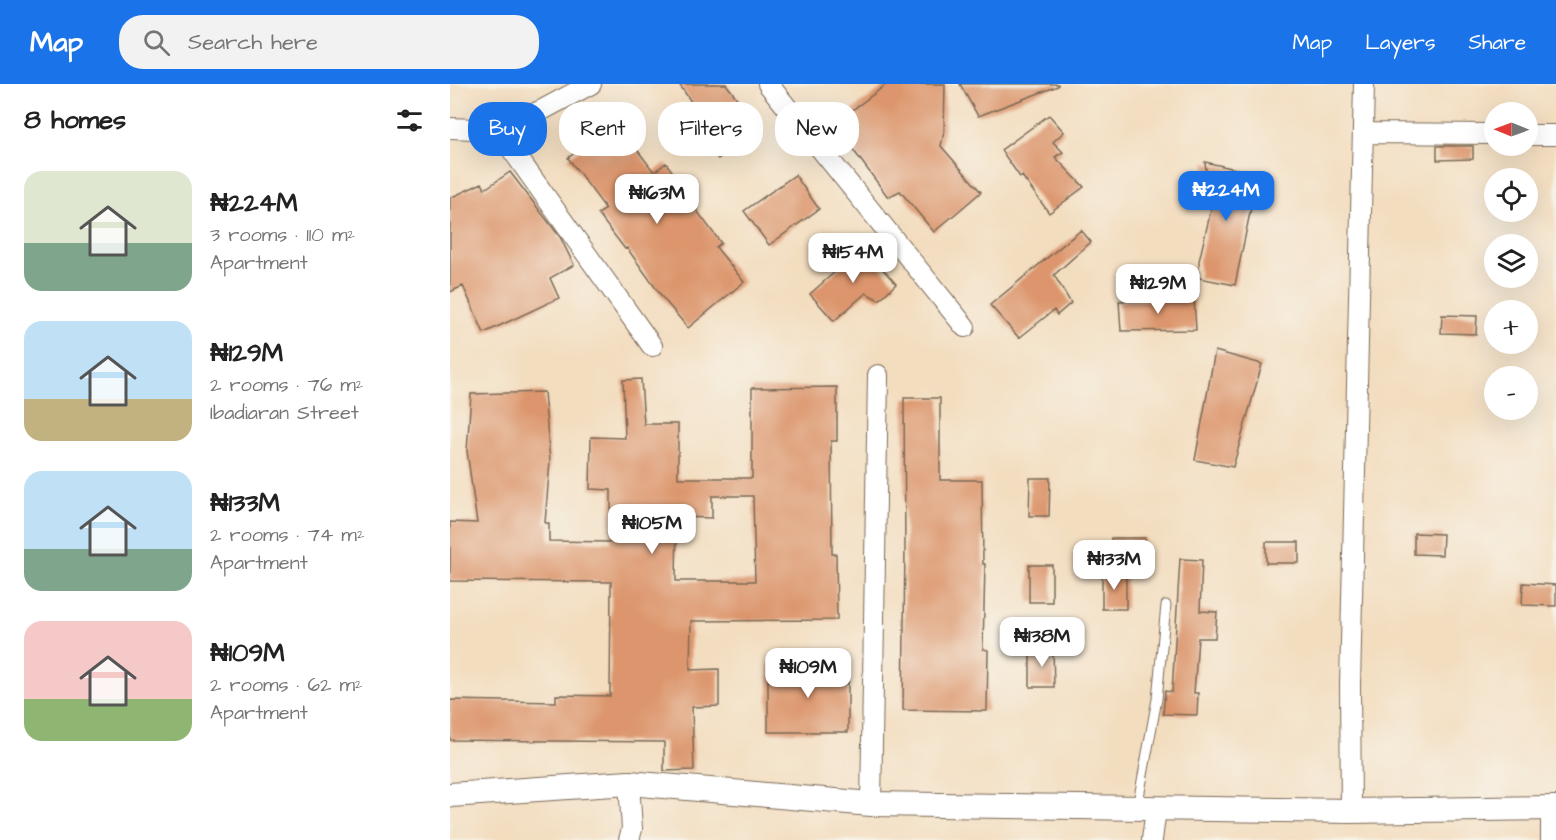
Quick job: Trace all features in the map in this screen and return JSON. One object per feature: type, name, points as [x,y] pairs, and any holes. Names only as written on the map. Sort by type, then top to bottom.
[{"type":"street","points":[[547,107],[591,84]]},
{"type":"street","points":[[768,84],[965,327]]},
{"type":"street","points":[[1351,811],[1350,673],[1364,84]]},
{"type":"street","points":[[450,128],[468,129]]},
{"type":"street","points":[[1364,133],[1484,134]]},
{"type":"street","points":[[1538,135],[1556,135]]},
{"type":"street","points":[[517,156],[652,346]]},
{"type":"street","points":[[871,804],[878,375]]},
{"type":"street","points":[[628,783],[632,829],[629,840]]},
{"type":"street","points":[[450,795],[628,783],[871,804],[1351,811],[1553,808],[1551,840]]},
{"type":"street","points":[[1147,808],[1152,840]]},
{"type":"lane","points":[[1147,808],[1151,739],[1166,606]]},
{"type":"building","points":[[679,84],[726,84],[740,102],[691,102]]},
{"type":"building","points":[[887,84],[945,84],[944,132],[941,146],[981,192],[934,232],[900,191],[888,197],[858,156],[859,105]]},
{"type":"building","points":[[960,84],[1058,84],[1058,86],[978,116]]},
{"type":"building","points":[[1049,115],[1064,132],[1053,142],[1063,152],[1055,157],[1084,187],[1049,213],[1001,150]]},
{"type":"building","points":[[1437,146],[1473,146],[1473,159],[1437,160]]},
{"type":"building","points":[[571,156],[642,156],[654,172],[666,163],[692,198],[689,200],[721,243],[716,247],[744,282],[688,328],[598,214],[606,209],[568,158]]},
{"type":"building","points":[[1205,162],[1258,174],[1235,285],[1199,278],[1199,261],[1211,210]]},
{"type":"building","points":[[510,172],[560,237],[574,265],[550,278],[559,298],[484,333],[463,286],[450,292],[450,198],[482,183],[485,189]]},
{"type":"building","points":[[795,175],[819,209],[769,245],[744,211]]},
{"type":"building","points":[[1081,230],[1091,242],[1054,275],[1071,303],[1057,315],[1054,310],[1019,338],[990,305]]},
{"type":"building","points":[[863,247],[896,284],[879,300],[866,293],[834,321],[810,294]]},
{"type":"building","points":[[1194,299],[1196,330],[1121,331],[1119,301]]},
{"type":"building","points":[[1442,315],[1477,316],[1476,334],[1441,333]]},
{"type":"building","points":[[1215,351],[1262,364],[1233,467],[1195,460]]},
{"type":"building","points":[[641,379],[644,424],[678,424],[678,478],[752,478],[752,388],[837,387],[837,441],[831,441],[832,554],[836,554],[837,620],[691,621],[690,670],[719,669],[719,706],[692,707],[694,770],[664,771],[664,742],[450,740],[450,700],[556,702],[556,695],[610,696],[611,582],[450,581],[450,522],[477,523],[467,451],[471,394],[544,392],[550,461],[545,523],[549,523],[549,541],[611,542],[611,490],[590,489],[591,437],[625,438],[623,380]],"holes":[[[712,496],[753,496],[755,581],[676,581],[677,517],[712,518]]]},
{"type":"building","points":[[904,398],[940,398],[940,480],[982,480],[983,564],[985,564],[983,649],[988,650],[987,711],[903,710]]},
{"type":"building","points":[[1030,478],[1050,478],[1049,516],[1029,516]]},
{"type":"building","points":[[1414,533],[1443,534],[1442,555],[1414,554]]},
{"type":"building","points":[[1111,538],[1145,538],[1144,563],[1111,562]]},
{"type":"building","points":[[1266,542],[1299,542],[1299,563],[1266,563]]},
{"type":"building","points":[[1180,559],[1202,560],[1200,611],[1217,612],[1215,638],[1198,638],[1194,693],[1198,693],[1197,715],[1163,714],[1165,691],[1172,692]]},
{"type":"building","points":[[1029,565],[1052,565],[1052,602],[1029,602]]},
{"type":"building","points":[[1102,572],[1126,573],[1126,609],[1102,609]]},
{"type":"building","points":[[1523,583],[1556,585],[1556,606],[1522,605]]},
{"type":"building","points":[[1030,649],[1053,649],[1054,687],[1030,687]]},
{"type":"building","points":[[768,665],[848,666],[848,732],[768,732]]}]
